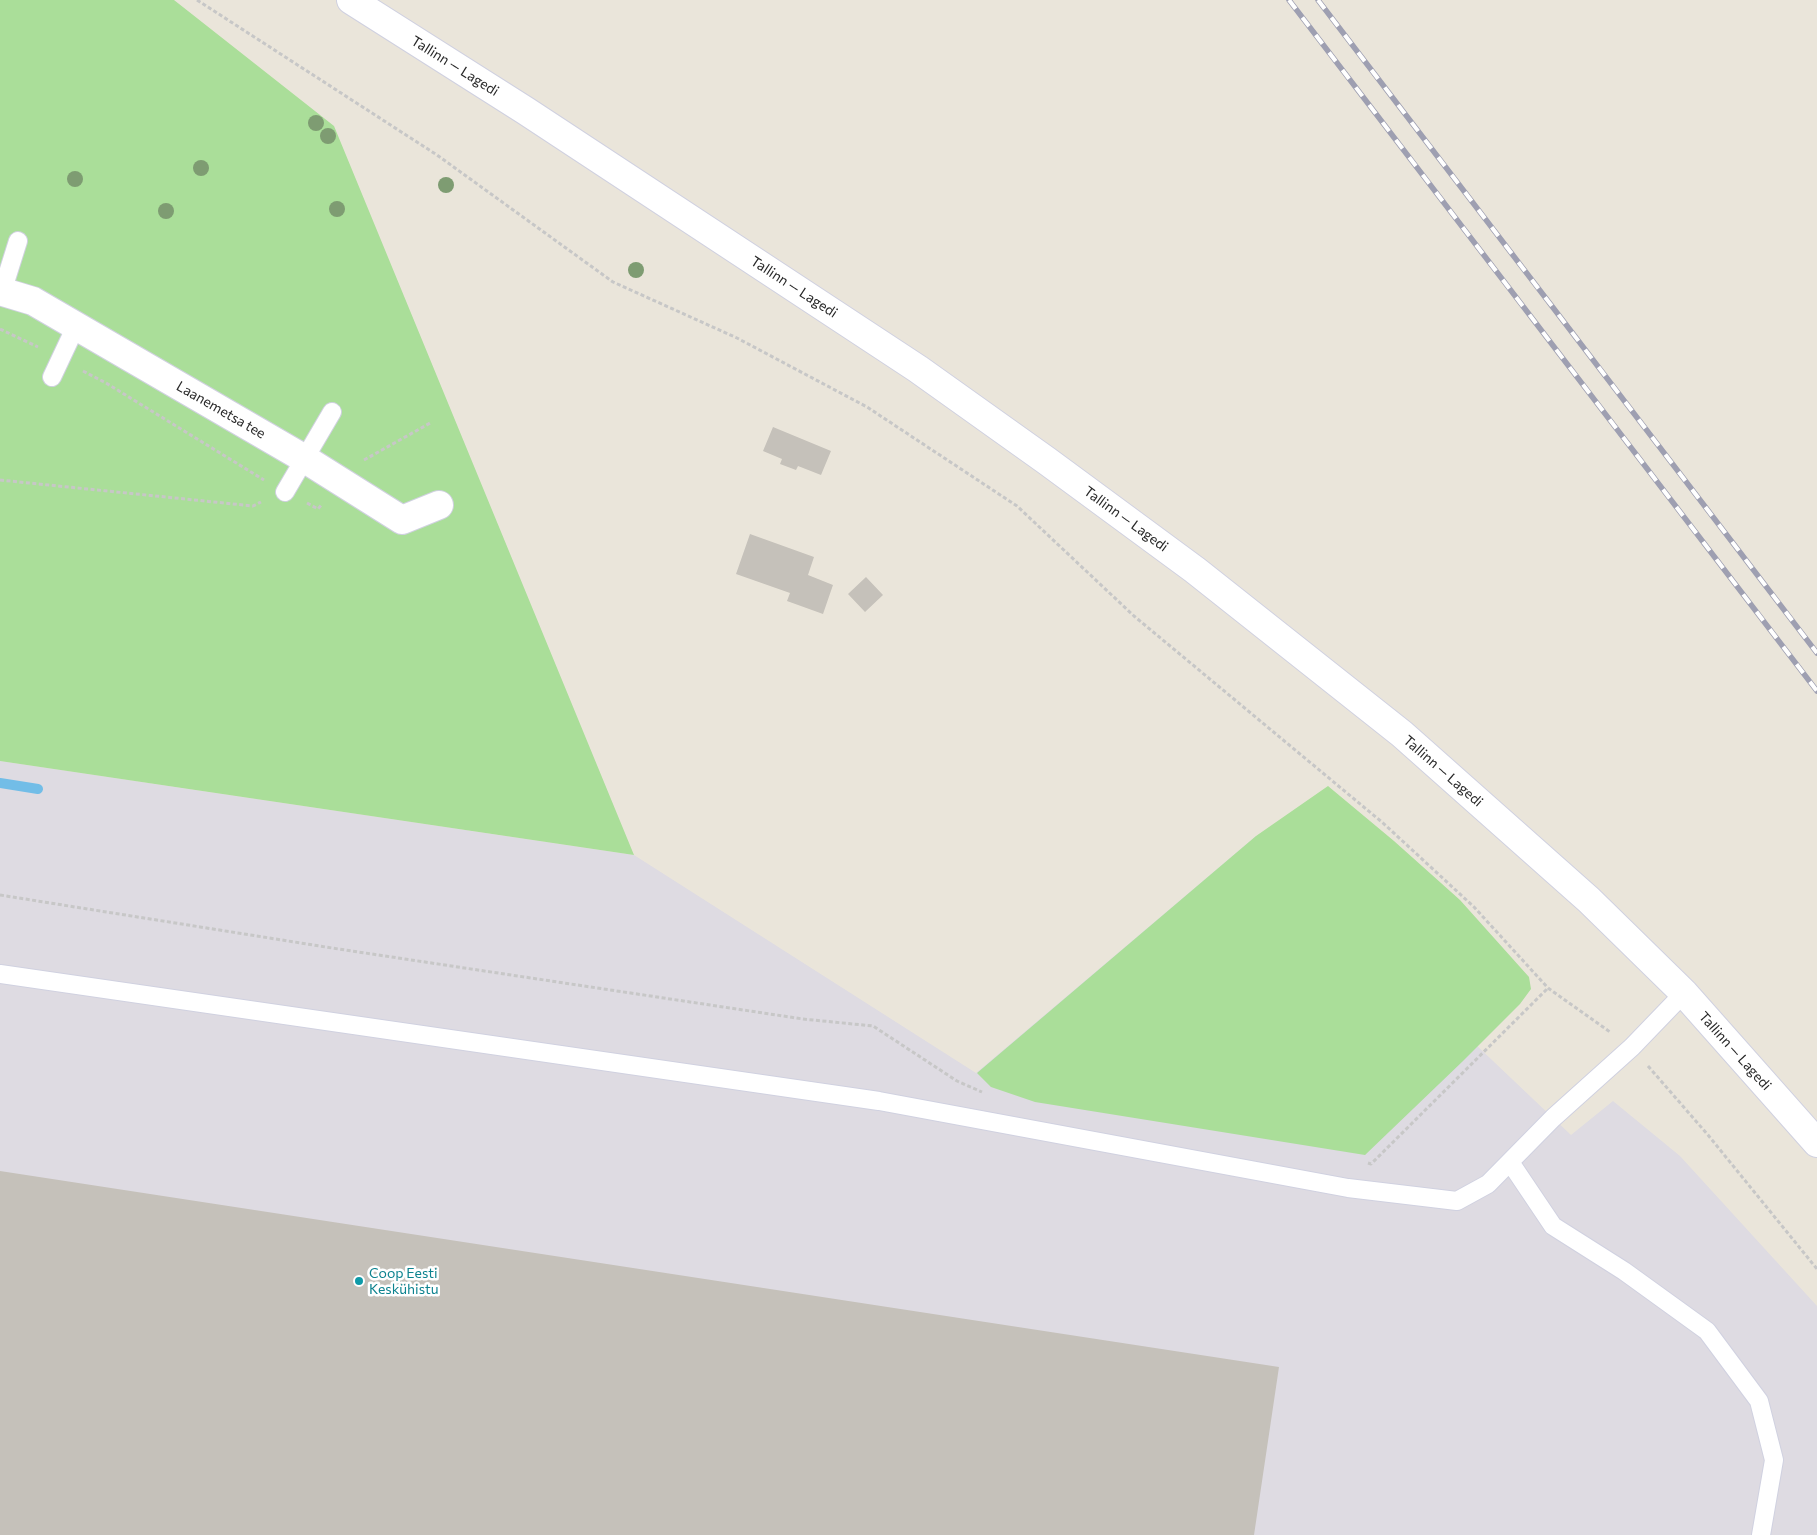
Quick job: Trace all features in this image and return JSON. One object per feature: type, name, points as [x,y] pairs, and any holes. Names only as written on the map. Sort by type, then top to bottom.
[{"type":"street","name":"Tallinn — Lagedi","points":[[351,0],[526,111],[918,369],[1047,460],[1195,570],[1402,734],[1589,900],[1684,994],[1817,1143]]},
{"type":"street","name":"Laanemetsa tee","points":[[1,291],[33,301],[305,459],[402,520],[439,506]]},
{"type":"lane","points":[[1,291],[18,241]]},
{"type":"lane","points":[[52,377],[76,326]]},
{"type":"lane","points":[[285,492],[332,412]]},
{"type":"lane","points":[[0,974],[879,1101],[1348,1188],[1457,1201],[1488,1184],[1553,1118],[1632,1047],[1684,994]]},
{"type":"lane","points":[[1510,1162],[1553,1226],[1624,1271],[1707,1332],[1759,1401],[1774,1460],[1761,1535]]},
{"type":"path","points":[[197,0],[437,155],[613,282],[737,338],[867,407],[1017,506],[1134,616],[1383,824],[1474,907],[1548,988],[1632,1047],[1708,1135],[1817,1269]]},
{"type":"path","points":[[0,480],[253,506],[285,492]]},
{"type":"path","points":[[0,895],[754,1012],[873,1026],[956,1081],[990,1095]]},
{"type":"path","points":[[1361,1162],[1371,1164],[1548,988]]},
{"type":"shaded area","points":[[0,761],[634,855],[976,1073],[1256,836],[1571,1135],[1613,1101],[1680,1156],[1817,1306],[1817,1535],[0,1535]]},
{"type":"green space","points":[[0,0],[174,0],[334,126],[634,855],[0,761]]},
{"type":"green space","points":[[1328,786],[1394,841],[1460,900],[1529,977],[1531,989],[1520,1004],[1463,1061],[1365,1155],[1035,1102],[991,1087],[977,1073],[1256,836]]},
{"type":"building","points":[[773,427],[831,451],[821,475],[798,466],[796,470],[780,464],[782,459],[763,451]]},
{"type":"building","points":[[750,534],[814,557],[808,575],[833,585],[823,614],[787,601],[790,593],[736,574]]},
{"type":"building","points":[[866,577],[883,595],[865,612],[848,594]]},
{"type":"building","name":"Coop Eesti Keskühistu","points":[[0,1171],[1279,1367],[1254,1535],[0,1535]]},
{"type":"waterway","points":[[0,783],[38,789]]},
{"type":"railway","points":[[1289,0],[1817,691]]},
{"type":"railway","points":[[1318,0],[1817,653]]},
{"type":"place","name":"Coop Eesti Keskühistu","points":[[359,1281]]}]
